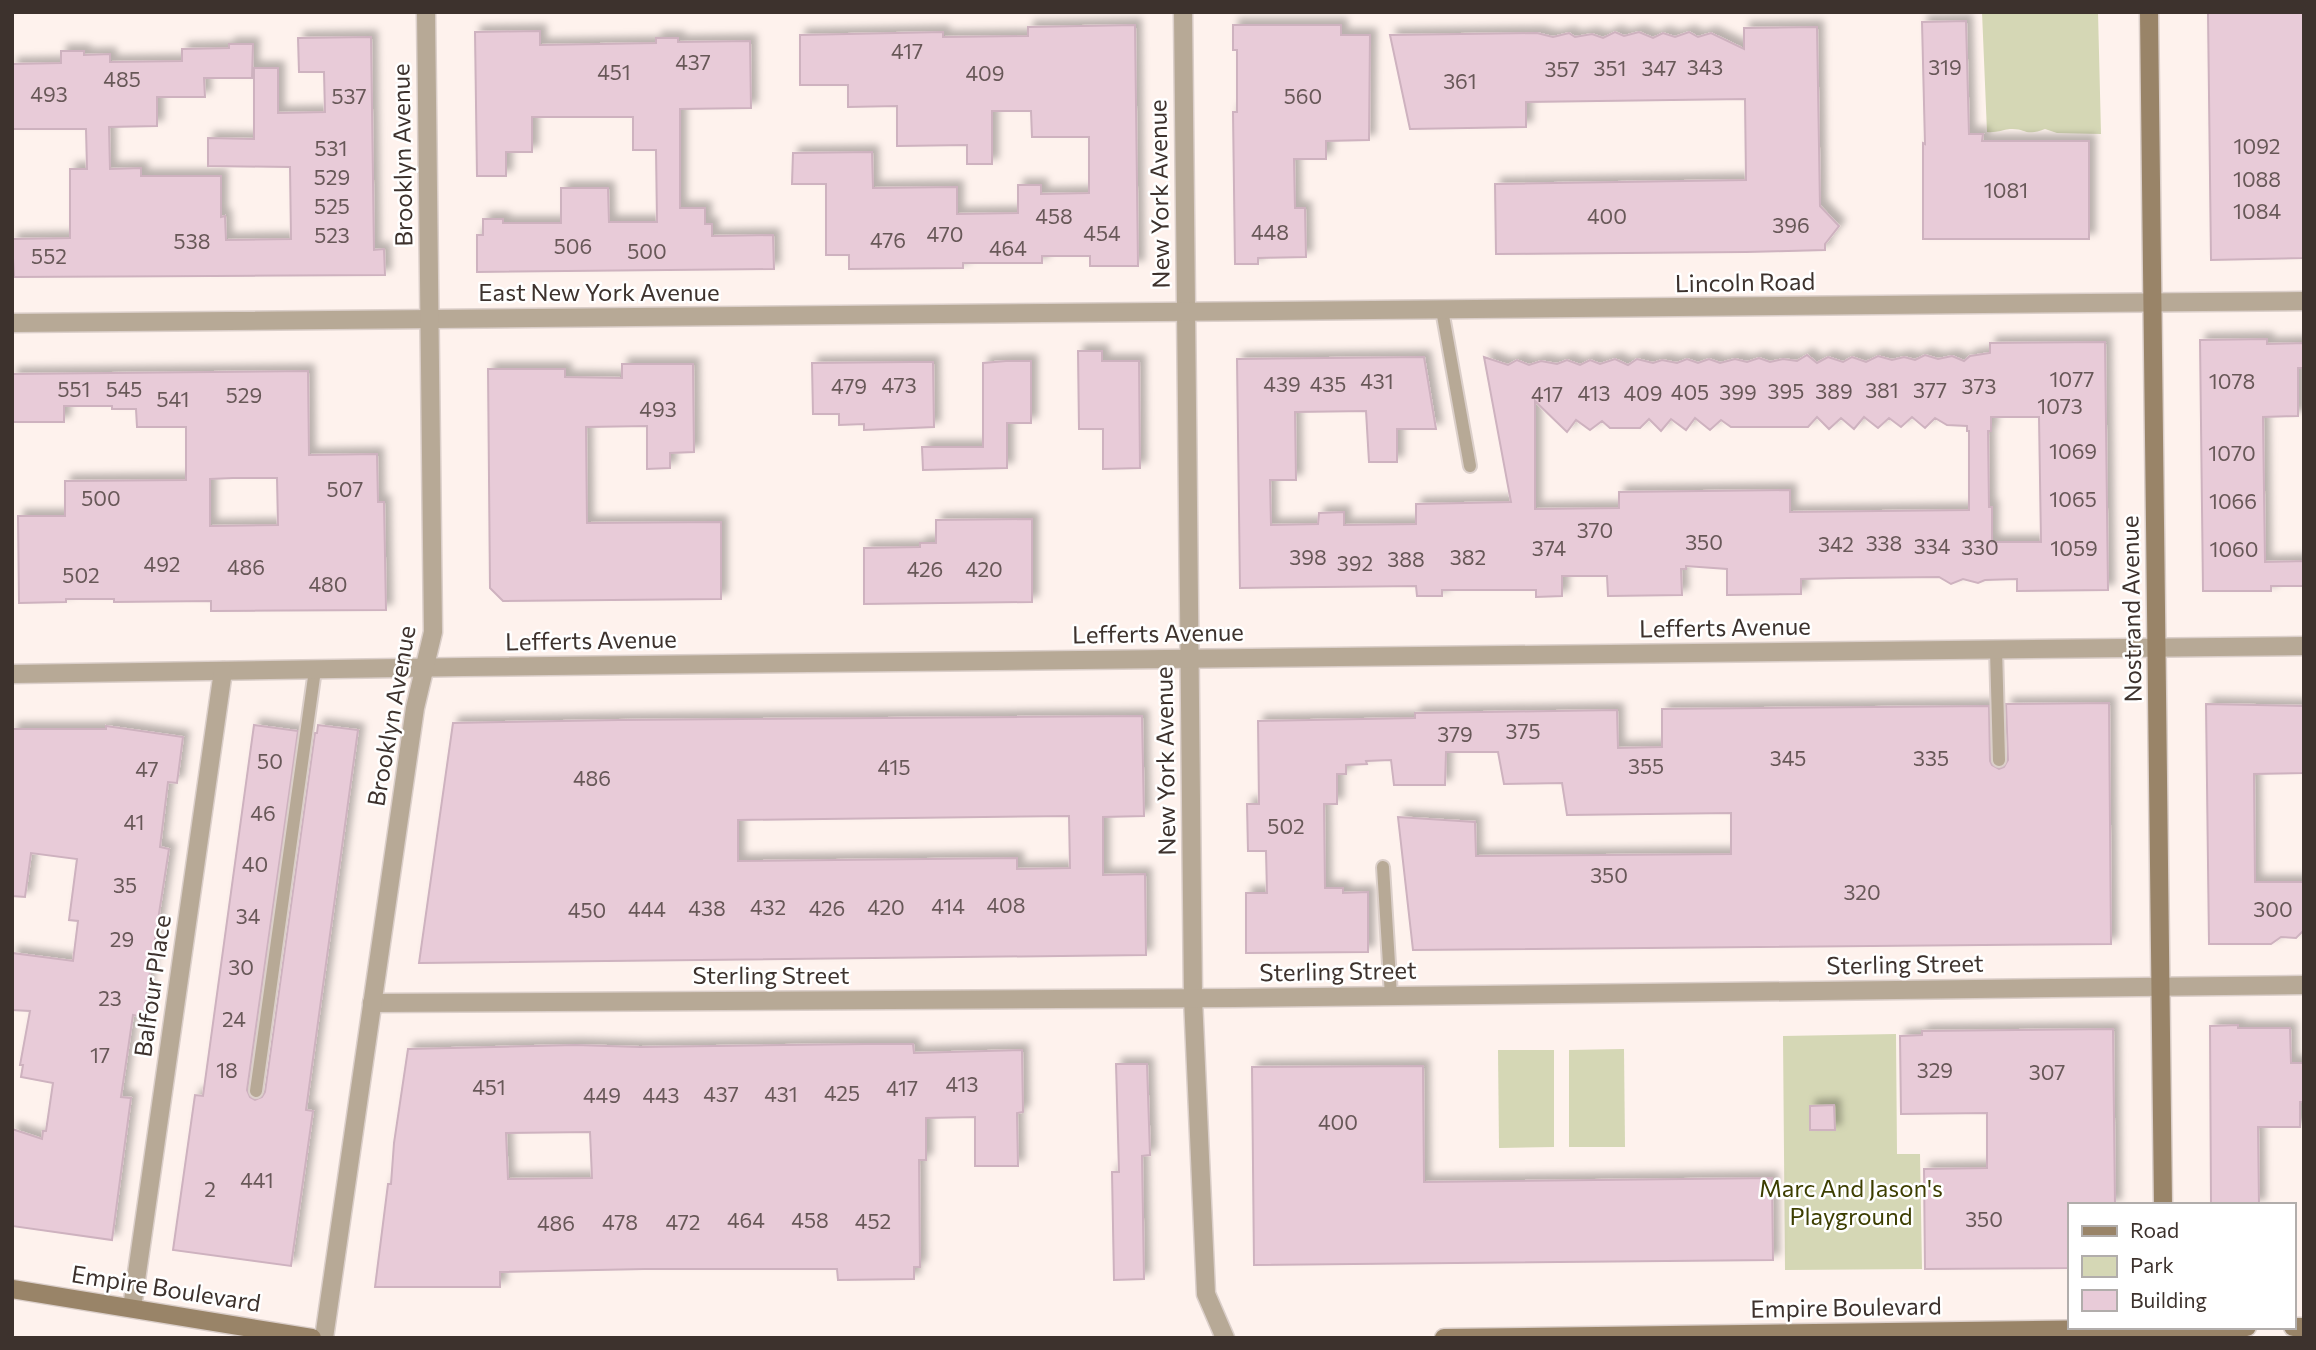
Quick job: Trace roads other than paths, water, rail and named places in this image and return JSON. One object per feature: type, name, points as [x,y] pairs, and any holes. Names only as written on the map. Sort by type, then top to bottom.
[{"type":"main road","name":"Nostrand Avenue","points":[[2149,12],[2164,1203]]},
{"type":"main road","name":"Empire Boulevard","points":[[12,1289],[312,1338]]},
{"type":"main road","name":"Empire Boulevard","points":[[1444,1338],[2100,1329]]},
{"type":"street","name":"Brooklyn Avenue","points":[[324,1338],[415,708],[433,632],[426,12]]},
{"type":"street","name":"New York Avenue","points":[[1183,12],[1194,998],[1206,1294],[1225,1338]]},
{"type":"street","name":"Lincoln Road","points":[[1186,313],[2304,301]]},
{"type":"street","name":"East New York Avenue","points":[[12,323],[1186,313]]},
{"type":"street","name":"Lefferts Avenue","points":[[12,674],[2304,646]]},
{"type":"street","name":"Balfour Place","points":[[132,1308],[223,670]]},
{"type":"street","name":"Sterling Street","points":[[372,1003],[1194,998],[2304,985]]},
{"type":"lane","points":[[1442,310],[1470,466]]},
{"type":"lane","points":[[1996,649],[1999,760]]},
{"type":"lane","points":[[256,1091],[316,670]]},
{"type":"lane","points":[[1383,867],[1391,996]]},
{"type":"park label","name":"Marc And Jason's Playground","points":[[1851,1203]]}]
